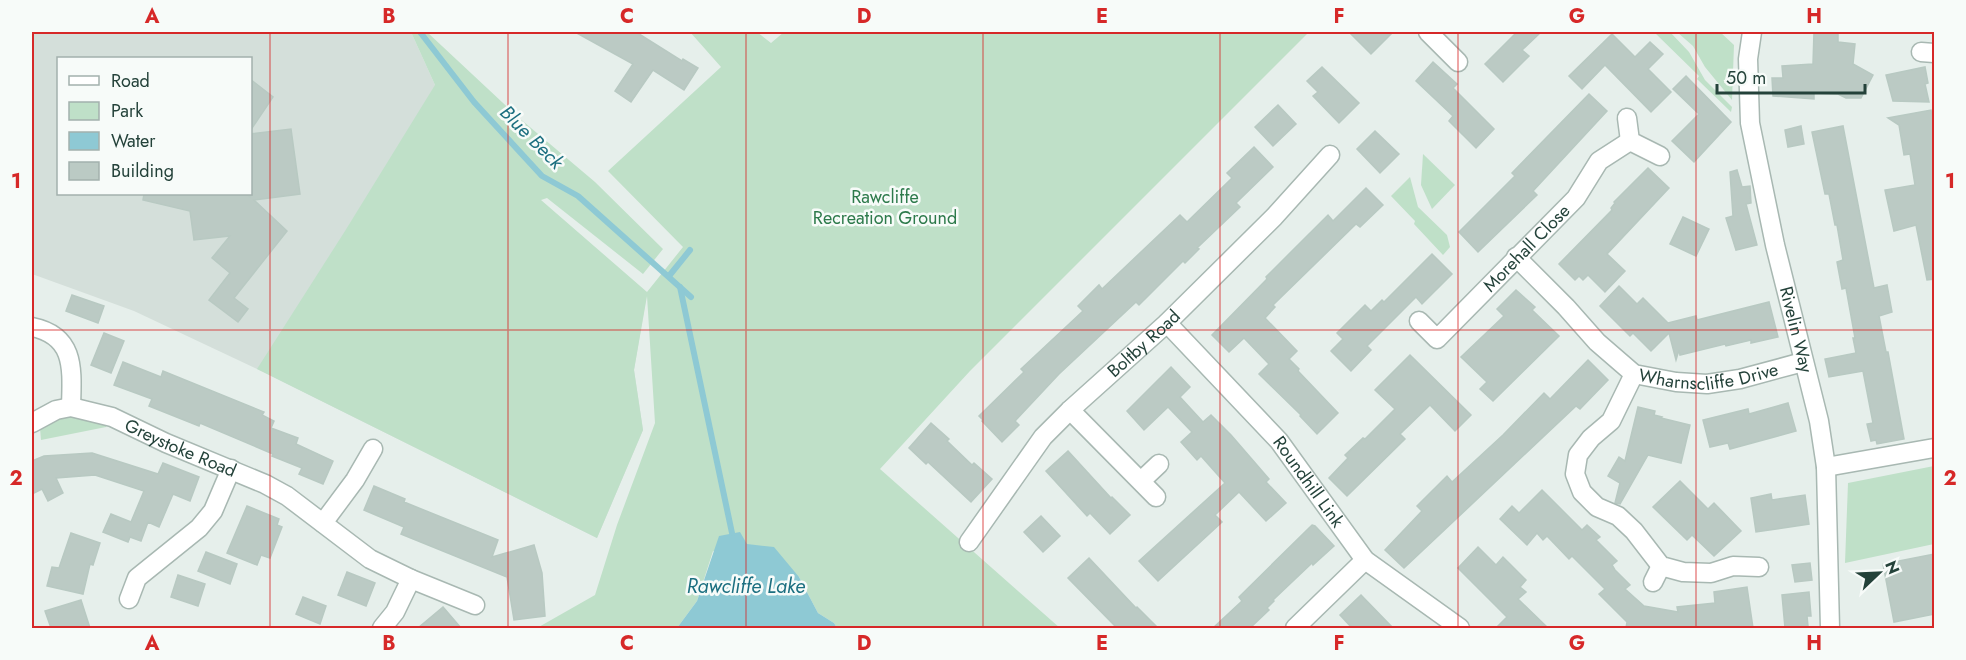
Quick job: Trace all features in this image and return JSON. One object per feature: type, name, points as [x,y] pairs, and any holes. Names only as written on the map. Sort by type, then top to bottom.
[{"type":"street","name":"Rivelin Way","points":[[1752,32],[1748,59],[1750,123],[1775,245],[1819,421],[1826,467],[1830,628]]},
{"type":"street","points":[[1436,34],[1458,62]]},
{"type":"street","points":[[1627,118],[1630,141],[1660,156]]},
{"type":"street","name":"Morehall Close","points":[[1419,321],[1437,339],[1576,198],[1599,161],[1630,141]]},
{"type":"street","name":"Boltby Road","points":[[969,542],[1043,437],[1167,323],[1274,217],[1330,155]]},
{"type":"street","name":"Wharnscliffe Drive","points":[[1516,257],[1597,342],[1634,374],[1676,382],[1707,384],[1740,379],[1803,362]]},
{"type":"street","name":"Roundhill Link","points":[[1167,323],[1279,441],[1365,560],[1460,628]]},
{"type":"street","points":[[32,327],[48,330],[61,342],[70,359],[72,375],[71,407],[56,410],[32,423]]},
{"type":"street","points":[[1634,374],[1611,421],[1578,455],[1575,474],[1582,492],[1597,507],[1618,516],[1634,531],[1661,566],[1683,572],[1711,573],[1733,566],[1759,567]]},
{"type":"street","name":"Greystoke Road","points":[[71,407],[112,417],[287,496],[370,559],[411,579],[475,605]]},
{"type":"street","points":[[1070,410],[1156,497]]},
{"type":"street","points":[[1826,467],[1935,448]]},
{"type":"street","points":[[323,523],[355,480],[373,449]]},
{"type":"street","points":[[1141,481],[1159,464]]},
{"type":"street","points":[[129,599],[132,574],[199,528],[213,511],[231,469]]},
{"type":"street","points":[[1295,628],[1365,560]]},
{"type":"street","points":[[1653,582],[1661,566]]},
{"type":"street","points":[[382,628],[395,612],[411,579]]},
{"type":"shaded area","points":[[32,32],[411,32],[435,85],[540,200],[647,293],[634,370],[643,430],[597,538],[257,369],[134,311],[32,274]]},
{"type":"green space","name":"Rawcliffe Recreation Ground","points":[[411,32],[427,32],[518,117],[595,182],[663,249],[643,274],[547,198],[541,200],[647,292],[683,247],[608,171],[721,67],[690,32],[757,32],[771,43],[784,32],[1309,32],[970,371],[880,469],[1060,628],[837,628],[834,623],[818,613],[799,577],[713,551],[697,601],[677,628],[537,628],[595,595],[617,525],[655,423],[647,296],[634,370],[643,430],[597,538],[257,369],[435,85]]},
{"type":"green space","points":[[1654,32],[1670,32],[1689,52],[1705,80],[1732,107],[1731,112],[1697,79],[1699,76]]},
{"type":"green space","points":[[1677,32],[1720,32],[1734,45],[1732,100],[1705,67],[1693,46]]},
{"type":"green space","points":[[1423,154],[1455,185],[1432,209],[1421,185]]},
{"type":"green space","points":[[1410,177],[1418,207],[1447,235],[1450,247],[1443,255],[1391,196]]},
{"type":"green space","points":[[67,415],[108,422],[106,427],[41,440],[40,428]]},
{"type":"green space","points":[[1934,466],[1934,544],[1845,563],[1848,483]]},
{"type":"water","name":"Rawcliffe Lake","points":[[740,532],[747,544],[774,547],[799,577],[818,613],[834,623],[837,628],[677,628],[697,601],[719,536]]},
{"type":"building","points":[[575,32],[636,32],[682,61],[683,59],[698,68],[684,90],[653,70],[631,102],[615,91],[633,64]]},
{"type":"building","points":[[1349,32],[1393,32],[1371,54]]},
{"type":"building","points":[[1517,32],[1541,32],[1522,50],[1529,56],[1503,82],[1485,64]]},
{"type":"building","points":[[1814,32],[1838,32],[1838,42],[1855,44],[1853,64],[1873,75],[1861,98],[1814,93],[1814,99],[1773,96],[1772,78],[1783,78],[1782,66],[1813,64]]},
{"type":"building","points":[[1612,34],[1635,57],[1650,42],[1663,54],[1648,69],[1671,92],[1651,112],[1605,65],[1582,89],[1569,76]]},
{"type":"building","points":[[1433,62],[1457,84],[1453,88],[1494,129],[1476,148],[1449,121],[1453,116],[1416,81]]},
{"type":"building","points":[[1322,67],[1359,103],[1339,123],[1313,96],[1318,92],[1307,81]]},
{"type":"building","points":[[1925,67],[1928,83],[1925,84],[1929,102],[1893,101],[1886,75]]},
{"type":"building","points":[[1686,76],[1731,122],[1694,162],[1672,141],[1699,114],[1673,89]]},
{"type":"building","points":[[252,81],[273,97],[252,128]]},
{"type":"building","points":[[1589,94],[1607,111],[1533,191],[1537,195],[1478,252],[1459,232],[1515,176],[1512,173]]},
{"type":"building","points":[[1278,105],[1296,124],[1273,146],[1255,127]]},
{"type":"building","points":[[1931,110],[1935,130],[1935,279],[1927,280],[1916,225],[1894,231],[1885,190],[1915,185],[1910,154],[1904,155],[1899,125],[1888,118]]},
{"type":"building","points":[[1801,126],[1804,144],[1788,147],[1785,130]]},
{"type":"building","points":[[1843,126],[1874,288],[1887,285],[1892,312],[1879,316],[1904,439],[1877,444],[1876,440],[1871,441],[1867,424],[1873,423],[1863,371],[1829,377],[1825,359],[1856,353],[1846,288],[1842,289],[1837,262],[1843,260],[1837,225],[1835,225],[1829,194],[1825,194],[1812,132]]},
{"type":"building","points":[[291,129],[300,194],[254,200],[287,231],[234,298],[248,309],[238,322],[209,300],[230,273],[212,258],[230,236],[194,240],[190,211],[143,200],[144,195],[247,195],[250,197],[252,195],[252,134]]},
{"type":"building","points":[[1375,131],[1399,154],[1380,173],[1357,149]]},
{"type":"building","points":[[1254,147],[1273,167],[1236,203],[1240,207],[1197,248],[1199,249],[1185,263],[1183,261],[1139,305],[1136,302],[1059,374],[1015,421],[1019,425],[1002,442],[979,416],[1024,372],[1021,369],[1083,311],[1078,306],[1099,285],[1102,289],[1180,215],[1187,222],[1232,178],[1227,173]]},
{"type":"building","points":[[1648,168],[1669,188],[1607,254],[1625,271],[1605,292],[1588,275],[1583,280],[1579,276],[1575,280],[1559,264],[1612,210],[1614,202]]},
{"type":"building","points":[[1737,170],[1742,187],[1750,186],[1751,203],[1746,204],[1757,245],[1736,250],[1726,218],[1733,216],[1730,172]]},
{"type":"building","points":[[1366,188],[1383,205],[1360,227],[1356,224],[1273,305],[1275,307],[1265,318],[1297,351],[1289,359],[1299,369],[1298,371],[1338,413],[1317,434],[1259,374],[1269,364],[1244,338],[1229,352],[1212,335],[1328,215],[1333,221]]},
{"type":"building","points":[[1683,217],[1709,229],[1696,256],[1670,244]]},
{"type":"building","points":[[1432,254],[1452,274],[1422,304],[1416,297],[1367,346],[1371,350],[1351,371],[1331,351],[1343,339],[1337,333],[1365,305],[1371,311],[1382,300],[1384,302]]},
{"type":"building","points":[[1619,286],[1637,304],[1643,298],[1668,323],[1696,316],[1697,320],[1769,302],[1778,337],[1751,343],[1751,340],[1726,346],[1725,344],[1680,355],[1679,350],[1676,360],[1669,333],[1651,351],[1633,333],[1630,336],[1600,306]]},
{"type":"building","points":[[1516,290],[1535,307],[1532,310],[1559,336],[1493,401],[1480,389],[1487,382],[1461,357],[1504,316],[1497,309]]},
{"type":"building","points":[[72,295],[104,306],[98,323],[66,311]]},
{"type":"building","points":[[104,333],[124,341],[111,373],[91,365]]},
{"type":"building","points":[[1410,355],[1471,415],[1455,431],[1430,405],[1400,434],[1405,439],[1347,496],[1329,478],[1348,458],[1345,455],[1395,409],[1375,390]]},
{"type":"building","points":[[1588,360],[1608,380],[1580,409],[1576,406],[1404,568],[1385,550],[1422,511],[1417,506],[1447,476],[1452,482],[1544,393],[1550,399]]},
{"type":"building","points":[[123,362],[161,377],[163,371],[264,412],[262,415],[274,421],[271,428],[298,438],[296,444],[333,461],[323,484],[299,474],[302,468],[272,456],[273,454],[200,423],[199,426],[149,406],[152,399],[114,385]]},
{"type":"building","points":[[1171,367],[1190,387],[1180,397],[1203,422],[1211,415],[1231,435],[1269,479],[1266,482],[1286,503],[1266,521],[1239,492],[1215,515],[1222,522],[1158,581],[1139,561],[1225,483],[1201,456],[1197,460],[1181,442],[1192,432],[1168,407],[1144,430],[1127,411]]},
{"type":"building","points":[[1788,403],[1796,431],[1730,449],[1728,443],[1710,447],[1703,420],[1748,409],[1749,414]]},
{"type":"building","points":[[1638,407],[1655,411],[1654,415],[1661,418],[1690,425],[1681,463],[1648,455],[1620,504],[1615,503],[1620,483],[1608,476],[1619,457],[1625,461]]},
{"type":"building","points":[[931,423],[972,465],[974,463],[992,479],[971,502],[928,462],[926,464],[909,448]]},
{"type":"building","points":[[1068,451],[1111,498],[1130,515],[1110,534],[1090,513],[1087,516],[1046,471]]},
{"type":"building","points":[[92,453],[158,474],[163,463],[199,477],[190,501],[173,494],[159,527],[148,522],[141,541],[130,537],[128,542],[103,532],[111,514],[131,522],[144,491],[95,475],[56,478],[63,493],[48,501],[42,489],[32,494],[32,461],[44,456]]},
{"type":"building","points":[[1680,481],[1708,509],[1714,503],[1741,531],[1714,556],[1692,535],[1687,540],[1653,507]]},
{"type":"building","points":[[374,486],[405,499],[404,502],[498,540],[492,557],[534,545],[542,573],[545,616],[514,620],[507,577],[401,534],[404,527],[364,510]]},
{"type":"building","points":[[1542,490],[1582,530],[1587,525],[1600,537],[1596,540],[1617,561],[1612,565],[1630,585],[1625,589],[1644,606],[1678,612],[1677,607],[1715,603],[1714,592],[1747,587],[1753,628],[1626,628],[1627,622],[1599,594],[1605,589],[1572,556],[1569,559],[1547,536],[1543,540],[1537,533],[1527,545],[1500,519],[1512,506],[1519,513]]},
{"type":"building","points":[[1771,494],[1772,500],[1805,495],[1809,524],[1756,532],[1751,498]]},
{"type":"building","points":[[247,506],[279,519],[277,525],[282,527],[270,558],[261,555],[257,565],[227,553]]},
{"type":"building","points":[[1041,516],[1060,536],[1043,552],[1024,532]]},
{"type":"building","points":[[1312,525],[1334,546],[1313,565],[1312,563],[1273,600],[1267,608],[1269,610],[1250,628],[1213,628],[1242,601],[1239,597]]},
{"type":"building","points":[[71,533],[100,543],[93,565],[90,564],[83,594],[47,586],[52,567],[59,568]]},
{"type":"building","points":[[1478,547],[1496,565],[1503,557],[1526,580],[1520,587],[1526,592],[1518,599],[1548,628],[1496,628],[1507,617],[1458,568]]},
{"type":"building","points":[[206,552],[237,564],[230,584],[198,571]]},
{"type":"building","points":[[1935,554],[1935,614],[1894,622],[1883,564]]},
{"type":"building","points":[[1089,558],[1158,628],[1117,628],[1068,578]]},
{"type":"building","points":[[1810,563],[1812,580],[1795,582],[1792,565]]},
{"type":"building","points":[[347,572],[375,583],[366,606],[338,595]]},
{"type":"building","points":[[178,575],[205,584],[198,606],[171,597]]},
{"type":"building","points":[[1809,592],[1811,616],[1807,616],[1808,626],[1785,628],[1782,595]]},
{"type":"building","points":[[1361,595],[1393,628],[1352,628],[1340,615]]},
{"type":"building","points":[[303,597],[326,606],[320,624],[296,614]]},
{"type":"building","points":[[81,600],[90,628],[51,628],[45,611]]},
{"type":"building","points":[[443,607],[461,628],[418,628]]},
{"type":"waterway","name":"Blue Beck","points":[[420,32],[474,102],[542,176],[578,196],[691,297]]},
{"type":"waterway","points":[[669,276],[690,250]]},
{"type":"waterway","points":[[680,287],[732,533]]}]
